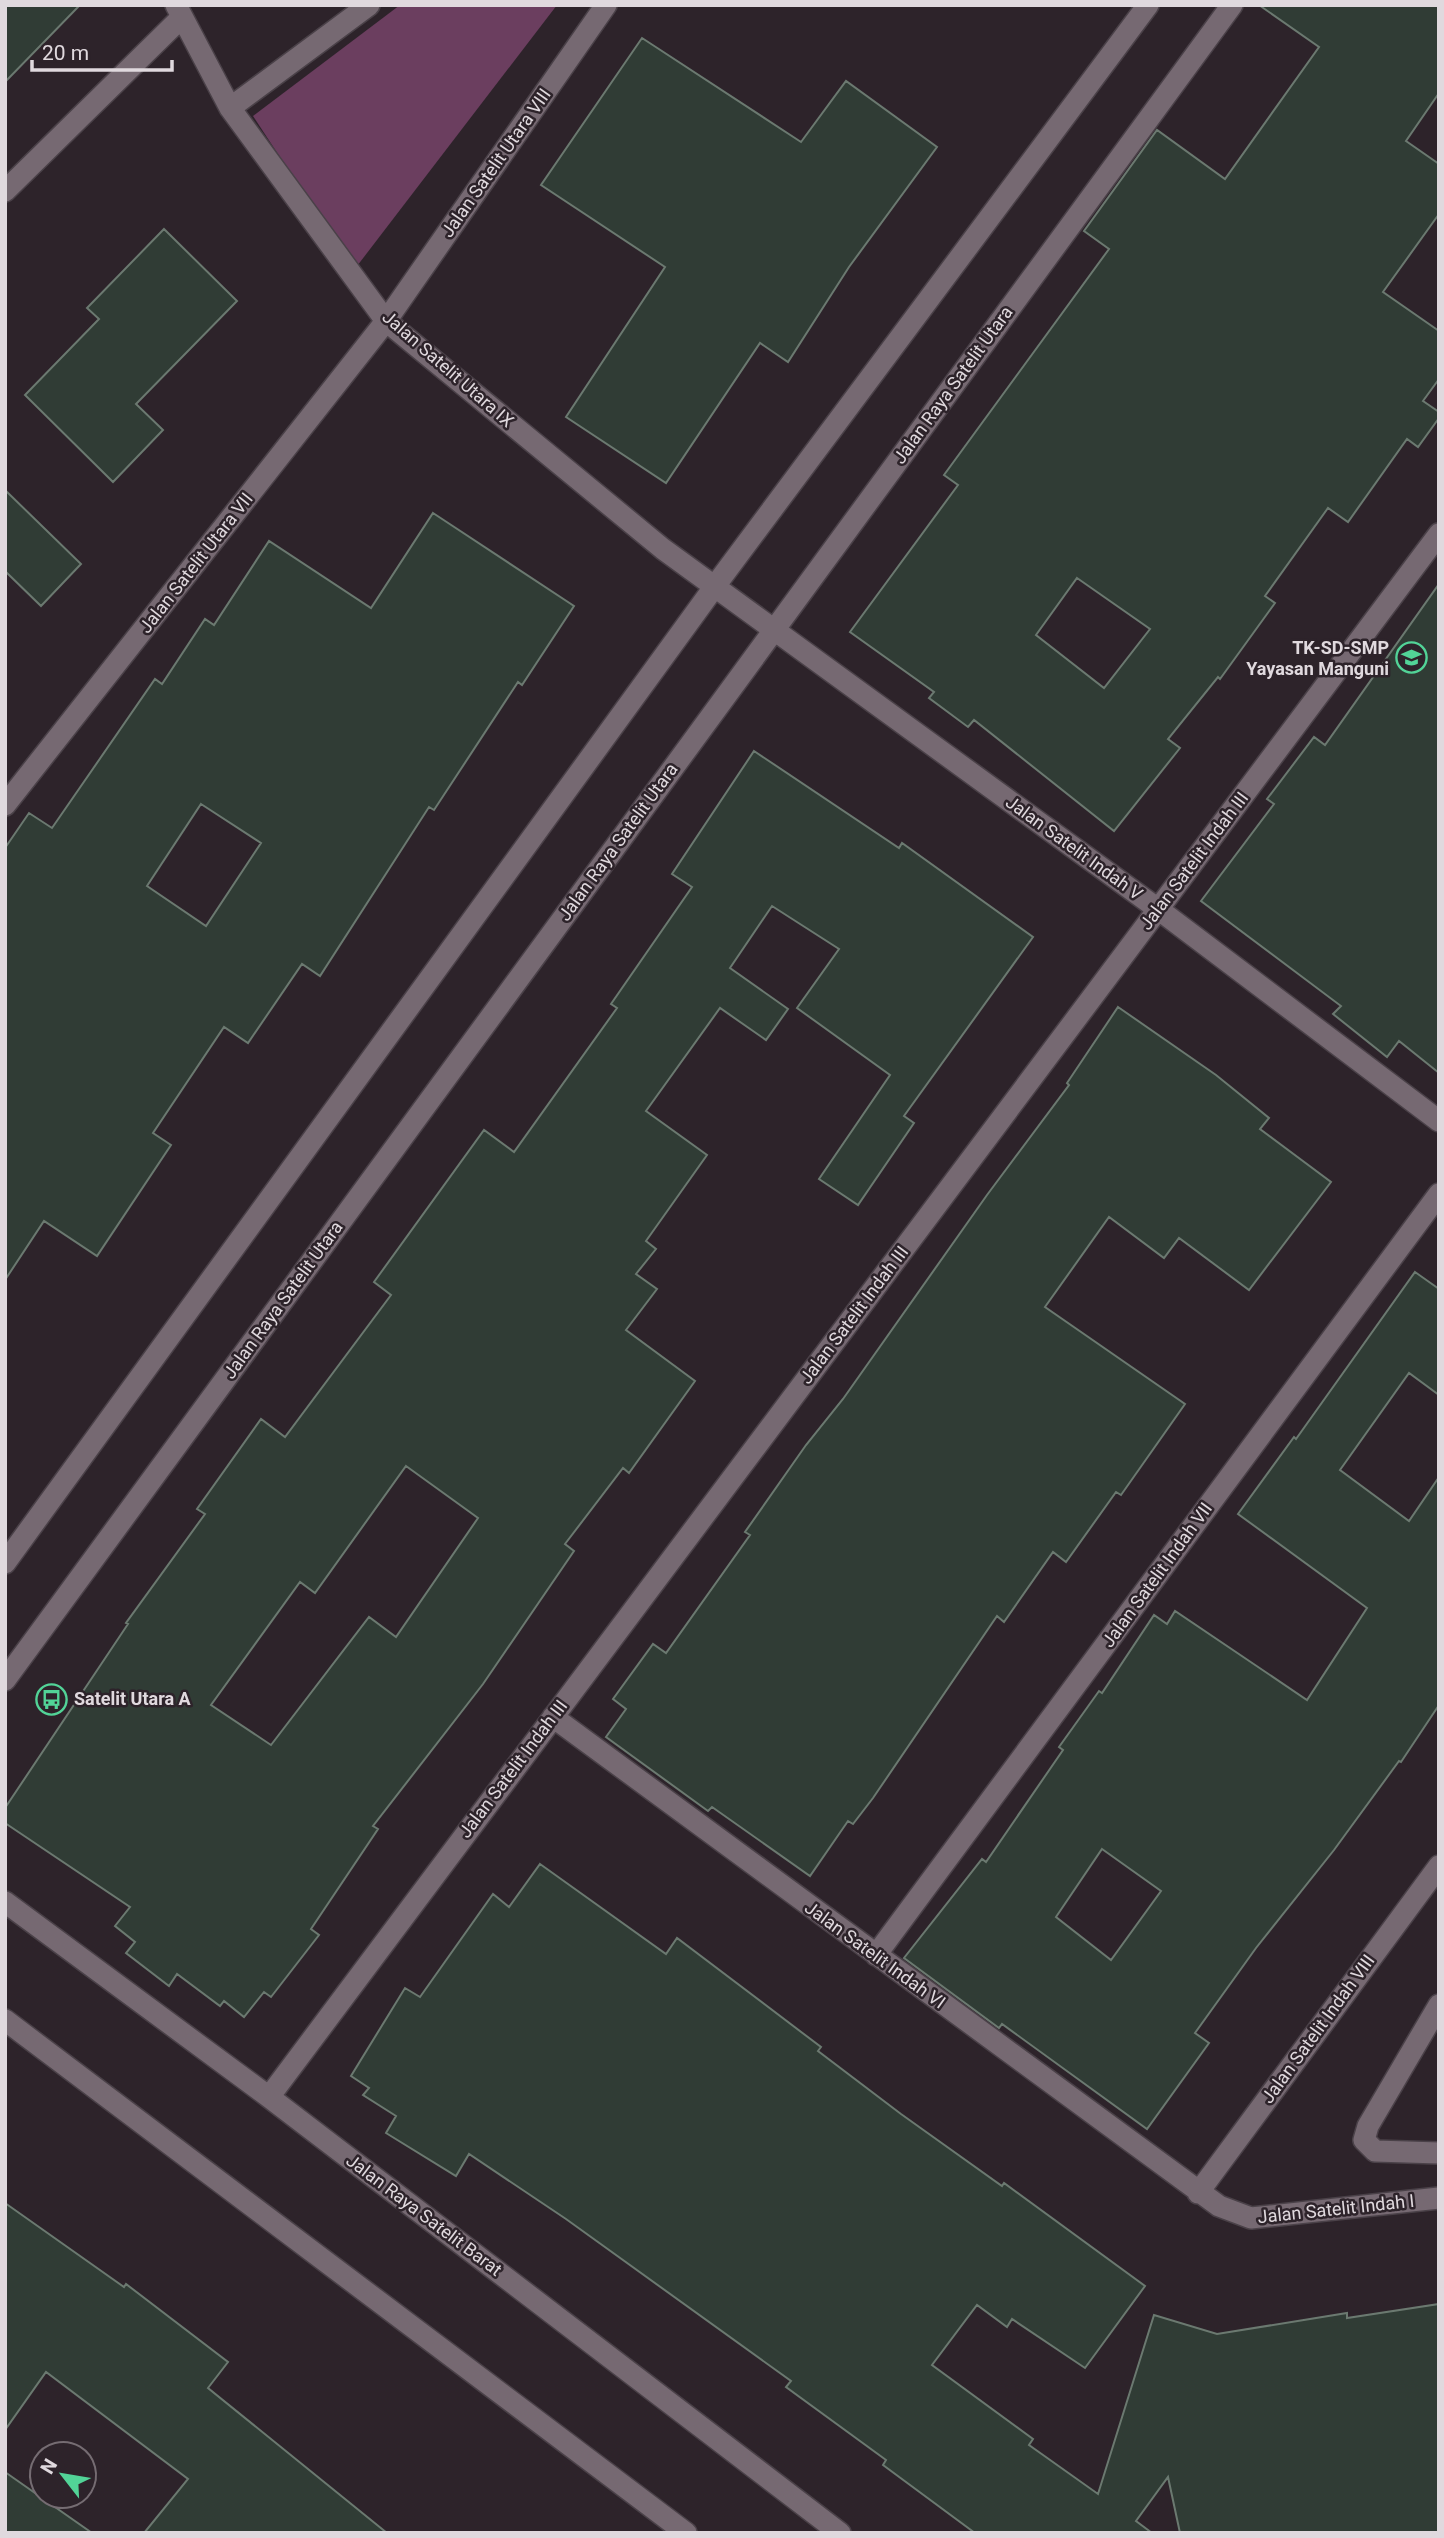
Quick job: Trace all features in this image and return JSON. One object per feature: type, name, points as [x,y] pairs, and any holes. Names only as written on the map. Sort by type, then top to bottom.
[{"type":"street","points":[[230,108],[369,5]]},
{"type":"street","name":"Jalan Satelit Utara VIII","points":[[386,321],[606,5]]},
{"type":"street","points":[[5,1563],[715,586],[1148,5]]},
{"type":"street","name":"Jalan Raya Satelit Utara","points":[[5,1680],[1232,5]]},
{"type":"street","points":[[5,191],[178,11]]},
{"type":"street","name":"Jalan Satelit Utara IX","points":[[178,11],[230,108],[386,321],[663,549],[774,629]]},
{"type":"street","name":"Jalan Satelit Utara VII","points":[[5,805],[386,321]]},
{"type":"street","name":"Jalan Satelit Indah III","points":[[269,2097],[1439,534]]},
{"type":"street","name":"Jalan Satelit Indah V","points":[[774,629],[1158,909],[1439,1121]]},
{"type":"street","name":"Jalan Satelit Indah VII","points":[[876,1955],[1439,1194]]},
{"type":"street","name":"Jalan Satelit Indah VI","points":[[553,1717],[1198,2193]]},
{"type":"street","name":"Jalan Satelit Indah VIII","points":[[1198,2193],[1439,1866]]},
{"type":"street","name":"Jalan Raya Satelit Barat","points":[[5,1902],[269,2097],[840,2533]]},
{"type":"street","points":[[1439,2005],[1368,2126],[1364,2140],[1376,2151],[1439,2152]]},
{"type":"street","points":[[5,2020],[686,2533]]},
{"type":"street","name":"Jalan Satelit Indah I","points":[[1198,2193],[1219,2206],[1251,2218],[1439,2198]]},
{"type":"shaded area","points":[[400,5],[557,5],[354,270],[253,116]]},
{"type":"building","points":[[5,5],[80,5],[5,82]]},
{"type":"building","points":[[1259,5],[1439,5],[1439,93],[1406,141],[1439,164],[1439,214],[1383,292],[1439,331],[1439,379],[1423,401],[1439,412],[1439,418],[1418,447],[1407,439],[1348,522],[1328,508],[1265,596],[1275,603],[1220,679],[1218,677],[1168,739],[1180,748],[1114,831],[974,720],[968,727],[929,698],[934,692],[850,632],[958,485],[944,475],[1109,249],[1084,231],[1157,130],[1225,179],[1319,47]],"holes":[[[1077,578],[1150,629],[1104,688],[1036,635]]]},
{"type":"building","points":[[642,38],[801,142],[846,81],[937,147],[849,267],[788,362],[760,343],[666,483],[566,417],[665,267],[541,185]]},
{"type":"building","points":[[164,229],[237,301],[136,404],[163,430],[113,482],[25,395],[99,319],[87,308]]},
{"type":"building","points":[[5,490],[81,564],[41,606],[5,571]]},
{"type":"building","points":[[433,513],[574,606],[522,685],[518,682],[434,810],[429,807],[320,976],[302,964],[248,1043],[224,1027],[153,1133],[171,1145],[97,1256],[44,1221],[5,1280],[5,848],[29,813],[52,828],[155,679],[162,684],[205,619],[214,625],[269,541],[371,608]],"holes":[[[201,804],[261,843],[206,926],[147,886]]]},
{"type":"building","points":[[1439,584],[1439,1073],[1399,1041],[1387,1057],[1333,1014],[1341,1006],[1201,901],[1274,804],[1267,799],[1314,737],[1325,745]]},
{"type":"building","points":[[754,751],[899,848],[902,843],[1033,937],[904,1116],[914,1123],[858,1205],[819,1179],[890,1075],[797,1008],[839,949],[772,906],[730,968],[788,1009],[766,1040],[720,1008],[646,1111],[707,1155],[646,1241],[656,1249],[636,1274],[657,1289],[626,1330],[695,1381],[629,1473],[623,1468],[565,1544],[574,1551],[483,1684],[373,1826],[378,1829],[311,1929],[319,1935],[271,1997],[264,1992],[244,2017],[224,2001],[220,2006],[177,1974],[169,1986],[126,1953],[135,1942],[115,1926],[130,1907],[5,1823],[5,1808],[128,1624],[126,1623],[205,1514],[197,1509],[261,1419],[285,1437],[391,1295],[374,1282],[484,1130],[514,1152],[617,1008],[611,1004],[692,887],[672,874]],"holes":[[[406,1466],[478,1518],[396,1637],[369,1617],[271,1745],[211,1705],[300,1582],[315,1593]]]},
{"type":"building","points":[[1118,1007],[1216,1075],[1269,1118],[1260,1129],[1331,1182],[1249,1290],[1179,1238],[1164,1258],[1109,1217],[1045,1307],[1185,1404],[1121,1495],[1116,1492],[1066,1562],[1053,1552],[1004,1622],[997,1616],[873,1798],[853,1824],[848,1821],[810,1876],[712,1807],[708,1811],[606,1737],[626,1709],[613,1699],[653,1644],[666,1653],[750,1535],[745,1532],[1069,1085],[1067,1083]]},
{"type":"building","points":[[1415,1272],[1439,1289],[1439,1395],[1409,1373],[1340,1470],[1409,1521],[1439,1477],[1439,1705],[1401,1762],[1399,1761],[1334,1850],[1256,1948],[1195,2033],[1209,2043],[1147,2129],[1002,2024],[999,2028],[904,1958],[982,1859],[986,1862],[1063,1750],[1059,1747],[1099,1691],[1102,1693],[1154,1615],[1167,1624],[1175,1611],[1307,1700],[1367,1608],[1238,1514],[1294,1437],[1296,1439]],"holes":[[[1102,1849],[1161,1891],[1111,1960],[1056,1917]]]},
{"type":"building","points":[[540,1864],[666,1954],[677,1938],[821,2047],[818,2051],[901,2114],[1002,2186],[1004,2183],[1145,2286],[1085,2368],[1012,2319],[1007,2327],[977,2305],[932,2365],[1033,2439],[1029,2445],[1098,2494],[1154,2315],[1217,2334],[1347,2313],[1347,2318],[1439,2304],[1439,2533],[1180,2533],[1168,2477],[1136,2521],[1152,2533],[975,2533],[883,2465],[886,2460],[786,2387],[791,2381],[566,2219],[469,2154],[456,2176],[386,2133],[396,2116],[363,2095],[369,2088],[351,2076],[405,1988],[420,1997],[493,1894],[509,1907]]},
{"type":"building","points":[[5,2203],[124,2287],[126,2284],[228,2362],[208,2388],[387,2533],[144,2533],[188,2479],[46,2372],[5,2430]]},
{"type":"building","points":[[5,2472],[28,2488],[28,2510],[59,2510],[92,2533],[5,2533]]},
{"type":"place","name":"TK-SD-SMP Yayasan Manguni","points":[[1412,658]]},
{"type":"place","name":"Satelit Utara A","points":[[51,1699]]}]
